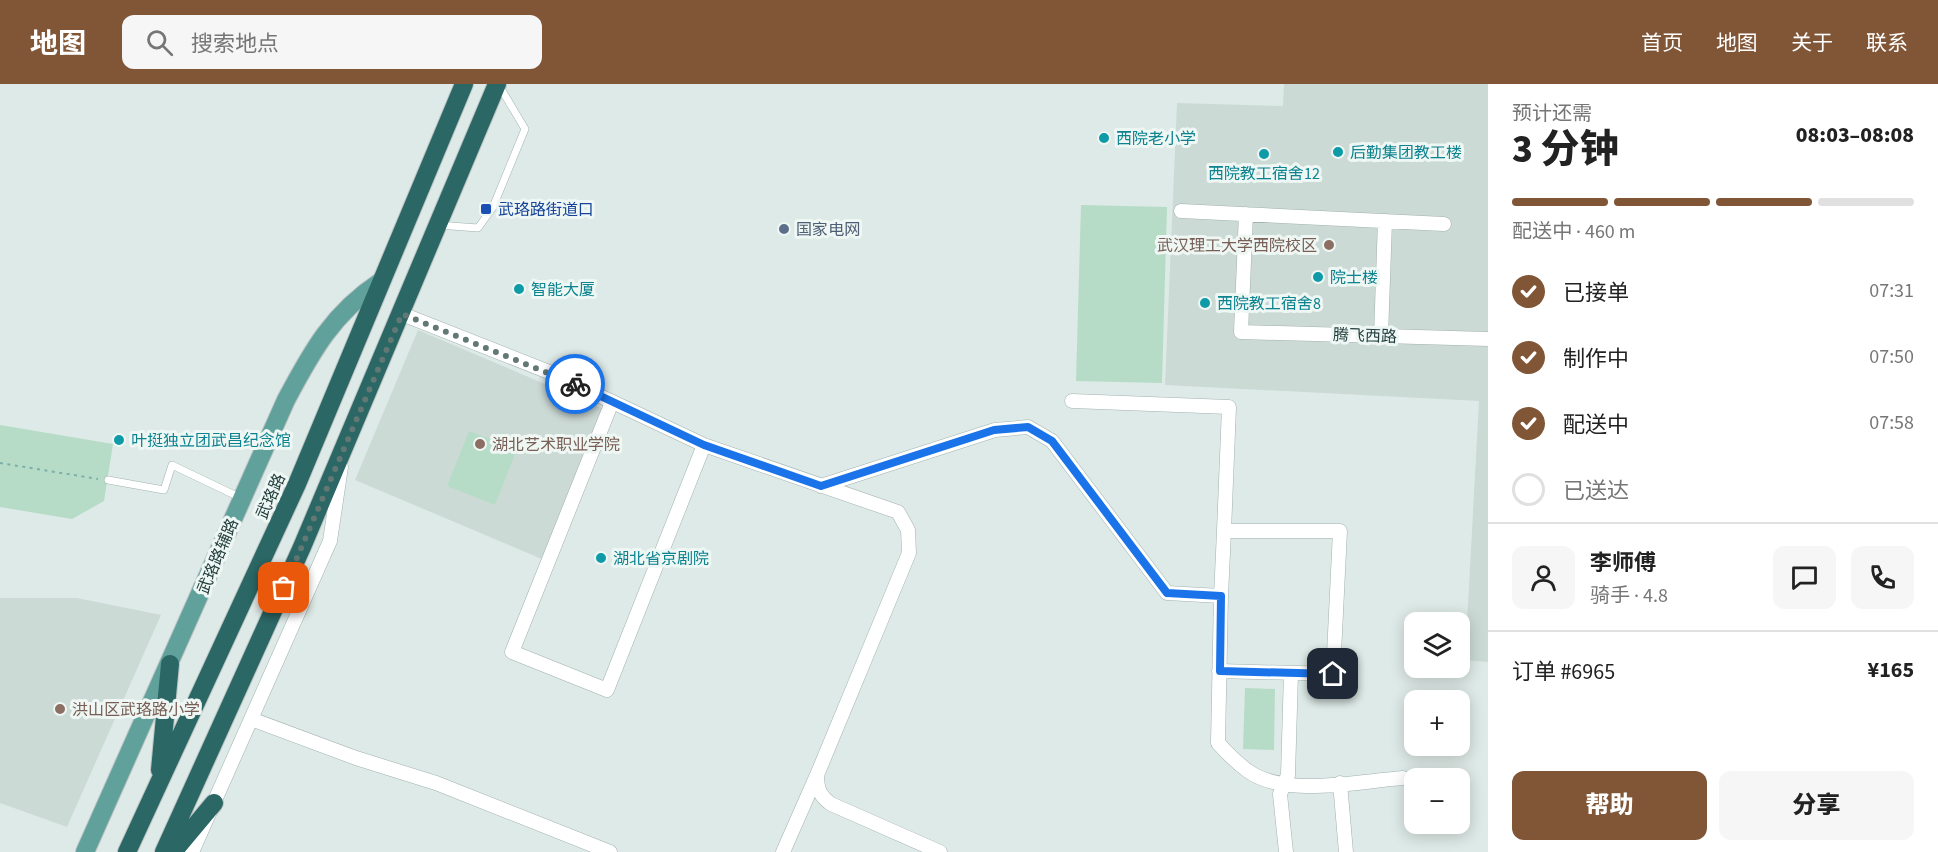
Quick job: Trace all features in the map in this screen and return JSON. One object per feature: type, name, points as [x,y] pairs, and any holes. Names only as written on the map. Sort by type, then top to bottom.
[{"type":"highway","name":"武珞路","points":[[127,852],[297,484],[464,84]]},
{"type":"highway","points":[[164,852],[342,454],[497,84]]},
{"type":"highway","points":[[159,782],[170,664]]},
{"type":"highway","points":[[173,852],[214,803]]},
{"type":"main road","name":"武珞路辅路","points":[[85,852],[286,400],[321,337],[342,311],[380,282]]},
{"type":"street","points":[[1181,210],[1444,224]]},
{"type":"street","name":"腾飞西路","points":[[1246,214],[1241,332],[1488,339]]},
{"type":"street","points":[[1381,336],[1385,221]]},
{"type":"street","points":[[402,314],[549,372],[704,445],[898,512],[908,530],[909,553],[783,852]]},
{"type":"street","points":[[1072,401],[1229,407],[1221,596],[1218,743],[1250,773],[1284,784],[1296,786],[1403,778]]},
{"type":"street","points":[[612,402],[512,652],[607,690],[704,445]]},
{"type":"street","points":[[821,486],[994,430],[1028,427],[1052,441],[1167,593],[1221,596]]},
{"type":"street","points":[[192,852],[330,541],[342,454]]},
{"type":"street","points":[[1220,671],[1333,674],[1340,531],[1224,531]]},
{"type":"street","points":[[1286,852],[1280,794],[1288,775],[1291,673]]},
{"type":"street","points":[[251,719],[356,758],[436,783],[610,852]]},
{"type":"street","points":[[816,775],[817,786],[822,797],[831,804],[940,852]]},
{"type":"street","points":[[1341,783],[1346,852]]},
{"type":"lane","points":[[438,225],[478,228],[493,207],[525,129],[497,84]]},
{"type":"lane","points":[[108,480],[164,490],[172,465],[241,498]]},
{"type":"path","points":[[0,463],[108,480]]},
{"type":"shaded area","name":"武汉理工大学西院校区","points":[[1284,84],[1488,84],[1488,662],[1470,660],[1470,612],[1468,612],[1479,401],[1165,385],[1177,103],[1283,106]]},
{"type":"shaded area","name":"湖北艺术职业学院","points":[[418,330],[604,409],[542,559],[355,480]]},
{"type":"shaded area","name":"洪山区武珞路小学","points":[[0,598],[77,598],[161,615],[67,827],[0,803]]},
{"type":"green space","points":[[1081,205],[1167,207],[1162,383],[1076,381]]},
{"type":"green space","points":[[0,425],[113,444],[104,501],[72,519],[0,507]]},
{"type":"green space","points":[[469,431],[517,449],[495,505],[447,486]]},
{"type":"green space","points":[[1245,688],[1275,689],[1274,750],[1243,749]]},
{"type":"way so far","points":[[284,588],[402,314],[575,384]]},
{"type":"place","name":"西院老小学","points":[[1104,138]]},
{"type":"place","name":"后勤集团教工楼","points":[[1338,152]]},
{"type":"place","name":"西院教工宿舍12","points":[[1264,154]]},
{"type":"place","name":"武珞路街道口","points":[[486,209]]},
{"type":"place","name":"国家电网","points":[[784,229]]},
{"type":"place","name":"武汉理工大学西院校区","points":[[1329,245]]},
{"type":"place","name":"院士楼","points":[[1318,277]]},
{"type":"place","name":"智能大厦","points":[[519,289]]},
{"type":"place","name":"西院教工宿舍8","points":[[1205,303]]},
{"type":"place","name":"叶挺独立团武昌纪念馆","points":[[119,440]]},
{"type":"place","name":"湖北艺术职业学院","points":[[480,444]]},
{"type":"place","name":"湖北省京剧院","points":[[601,558]]},
{"type":"place","name":"洪山区武珞路小学","points":[[60,709]]},
{"type":"route","points":[[575,384],[704,445],[821,486],[994,430],[1028,427],[1052,441],[1167,593],[1221,596],[1220,671],[1333,674]]}]
